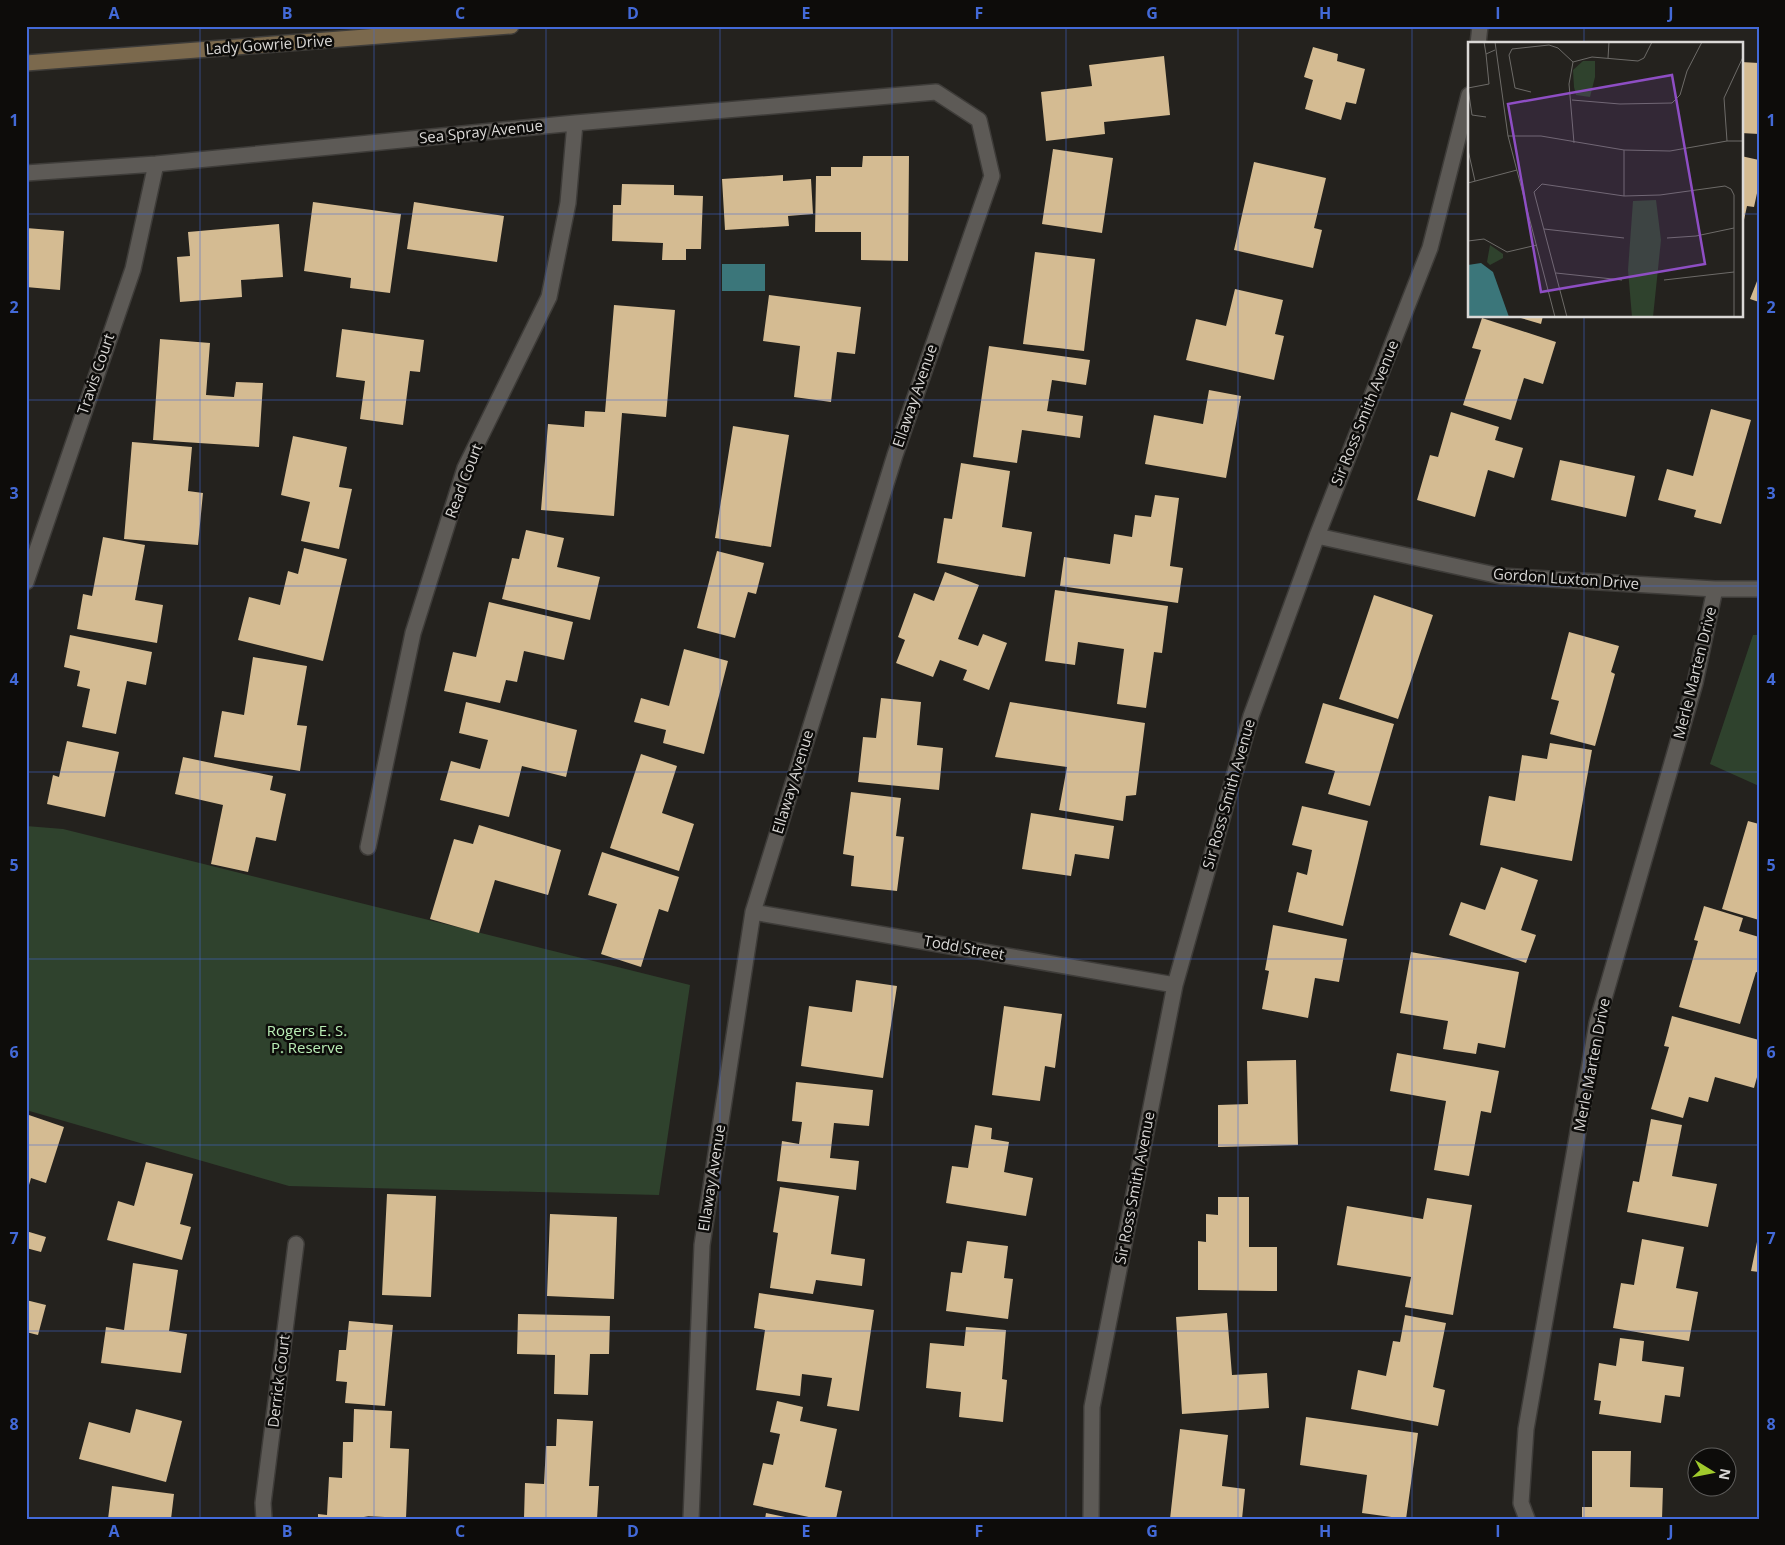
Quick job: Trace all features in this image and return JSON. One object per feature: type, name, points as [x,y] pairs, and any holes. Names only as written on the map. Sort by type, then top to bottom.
[{"type":"main road","name":"Lady Gowrie Drive","points":[[26,63],[438,29],[511,26]]},
{"type":"street","points":[[1478,42],[1480,26]]},
{"type":"street","name":"Sea Spray Avenue","points":[[26,173],[156,164],[575,123],[936,92]]},
{"type":"street","name":"Ellaway Avenue","points":[[692,1519],[702,1245],[753,912],[895,455],[992,176],[979,120],[936,92]]},
{"type":"street","name":"Sir Ross Smith Avenue","points":[[1091,1519],[1092,1407],[1175,985],[1250,716],[1317,536],[1430,248],[1468,99]]},
{"type":"street","name":"Read Court","points":[[368,847],[413,633],[465,468],[549,297],[568,204],[575,123]]},
{"type":"street","name":"Travis Court","points":[[26,582],[132,269],[156,164]]},
{"type":"street","name":"Gordon Luxton Drive","points":[[1317,536],[1500,576],[1715,589],[1759,588]]},
{"type":"street","name":"Merle Marten Drive","points":[[1527,1519],[1521,1503],[1526,1429],[1597,1024],[1695,683],[1715,589]]},
{"type":"street","name":"Todd Street","points":[[753,912],[1175,985]]},
{"type":"street","name":"Derrick Court","points":[[264,1519],[264,1494],[296,1244]]},
{"type":"green space","points":[[1753,635],[1759,635],[1759,786],[1710,764]]},
{"type":"green space","name":"Rogers E. S. P. Reserve","points":[[26,826],[63,829],[690,985],[659,1195],[289,1186],[26,1110]]},
{"type":"water","points":[[722,264],[765,264],[765,291],[722,291]]},
{"type":"building","points":[[1313,47],[1338,54],[1337,61],[1365,69],[1356,104],[1346,102],[1341,120],[1305,109],[1313,80],[1304,77]]},
{"type":"building","points":[[1164,56],[1170,115],[1104,122],[1105,134],[1046,141],[1041,92],[1092,86],[1089,65]]},
{"type":"building","points":[[1742,62],[1759,63],[1759,134],[1742,133]]},
{"type":"building","points":[[1053,149],[1113,158],[1102,233],[1042,224]]},
{"type":"building","points":[[863,156],[909,156],[908,261],[861,260],[861,232],[815,232],[816,176],[831,176],[831,167],[862,167]]},
{"type":"building","points":[[1742,156],[1759,160],[1759,184],[1754,207],[1747,206],[1742,229]]},
{"type":"building","points":[[1254,162],[1326,178],[1314,228],[1322,230],[1313,268],[1234,250]]},
{"type":"building","points":[[783,175],[783,181],[811,179],[813,214],[788,216],[789,226],[725,230],[722,179]]},
{"type":"building","points":[[622,184],[674,185],[674,195],[703,196],[701,249],[686,249],[686,260],[662,260],[663,243],[612,241],[613,205],[621,205]]},
{"type":"building","points":[[313,202],[401,214],[390,293],[350,288],[351,278],[304,271]]},
{"type":"building","points":[[414,202],[504,216],[497,262],[407,249]]},
{"type":"building","points":[[279,224],[283,277],[241,280],[242,297],[180,302],[177,257],[190,256],[188,232]]},
{"type":"building","points":[[26,228],[64,231],[60,290],[26,287]]},
{"type":"building","points":[[1035,252],[1095,259],[1084,351],[1023,344]]},
{"type":"building","points":[[1759,276],[1759,302],[1750,299]]},
{"type":"building","points":[[1235,289],[1283,300],[1275,334],[1284,336],[1274,380],[1186,360],[1196,319],[1226,326]]},
{"type":"building","points":[[769,295],[861,307],[855,354],[837,352],[831,402],[794,397],[800,346],[763,341]]},
{"type":"building","points":[[614,305],[675,310],[666,417],[622,413],[614,516],[541,510],[548,424],[584,427],[585,411],[605,412]]},
{"type":"building","points":[[1482,318],[1556,342],[1543,384],[1524,378],[1511,420],[1463,405],[1481,350],[1472,348]]},
{"type":"building","points":[[1521,318],[1542,318],[1541,324]]},
{"type":"building","points":[[342,329],[424,340],[420,372],[410,371],[403,425],[360,419],[365,381],[336,377]]},
{"type":"building","points":[[160,339],[210,343],[206,395],[234,397],[236,382],[263,383],[259,447],[153,440]]},
{"type":"building","points":[[989,346],[1090,360],[1086,385],[1052,380],[1047,411],[1083,416],[1080,438],[1022,430],[1017,463],[973,457]]},
{"type":"building","points":[[1209,390],[1241,396],[1226,478],[1145,464],[1154,415],[1203,424]]},
{"type":"building","points":[[1711,409],[1751,420],[1721,524],[1694,517],[1696,510],[1658,500],[1667,469],[1693,476]]},
{"type":"building","points":[[1451,412],[1499,427],[1495,440],[1523,448],[1514,478],[1488,470],[1475,517],[1417,500],[1430,455],[1438,457]]},
{"type":"building","points":[[733,426],[789,435],[771,547],[715,538]]},
{"type":"building","points":[[293,436],[347,447],[339,487],[352,489],[339,549],[301,541],[310,502],[281,495]]},
{"type":"building","points":[[132,442],[192,447],[188,491],[203,493],[198,545],[124,539]]},
{"type":"building","points":[[1560,460],[1635,476],[1626,517],[1551,500]]},
{"type":"building","points":[[961,463],[1010,471],[1002,527],[1032,532],[1025,577],[937,563],[944,518],[952,519]]},
{"type":"building","points":[[1155,495],[1179,498],[1170,566],[1183,568],[1178,603],[1060,586],[1064,557],[1110,564],[1114,534],[1132,537],[1135,515],[1151,517]]},
{"type":"building","points":[[526,530],[564,538],[557,567],[600,577],[590,620],[502,599],[512,558],[519,559]]},
{"type":"building","points":[[103,537],[145,545],[135,600],[163,605],[157,643],[77,629],[83,594],[92,596]]},
{"type":"building","points":[[304,548],[347,559],[323,661],[238,640],[249,597],[280,605],[288,571],[298,574]]},
{"type":"building","points":[[717,551],[764,563],[756,594],[748,592],[735,638],[697,628]]},
{"type":"building","points":[[945,572],[979,585],[958,639],[978,646],[983,634],[1007,643],[989,690],[963,680],[967,670],[940,660],[933,677],[896,663],[905,640],[898,637],[914,593],[934,601]]},
{"type":"building","points":[[1055,590],[1168,606],[1162,653],[1154,652],[1146,708],[1117,704],[1124,649],[1078,642],[1075,665],[1045,661]]},
{"type":"building","points":[[1374,595],[1433,615],[1398,719],[1339,699]]},
{"type":"building","points":[[489,602],[573,622],[564,660],[524,651],[517,682],[506,680],[500,703],[444,691],[453,652],[476,657]]},
{"type":"building","points":[[1569,632],[1619,646],[1611,672],[1615,674],[1595,746],[1550,734],[1559,701],[1551,699]]},
{"type":"building","points":[[70,635],[152,652],[146,685],[127,681],[116,734],[82,727],[90,689],[77,686],[80,671],[64,667]]},
{"type":"building","points":[[684,649],[728,661],[704,754],[663,743],[666,730],[634,722],[641,698],[669,706]]},
{"type":"building","points":[[253,657],[307,666],[297,725],[307,726],[300,771],[214,757],[222,711],[244,715]]},
{"type":"building","points":[[881,698],[921,702],[917,745],[943,748],[939,790],[858,782],[863,737],[876,738]]},
{"type":"building","points":[[466,702],[577,730],[566,777],[522,766],[509,817],[440,800],[451,761],[480,769],[488,740],[459,733]]},
{"type":"building","points":[[1010,702],[1145,723],[1136,795],[1126,796],[1123,821],[1059,810],[1067,767],[995,757]]},
{"type":"building","points":[[1323,703],[1394,724],[1370,806],[1328,794],[1335,771],[1305,763]]},
{"type":"building","points":[[67,741],[119,752],[105,817],[47,804],[53,775],[59,777]]},
{"type":"building","points":[[1550,743],[1592,750],[1572,861],[1480,845],[1489,796],[1515,801],[1522,755],[1547,759]]},
{"type":"building","points":[[641,754],[677,766],[662,813],[694,824],[679,871],[610,848]]},
{"type":"building","points":[[183,757],[273,776],[270,790],[286,794],[276,841],[256,837],[248,872],[211,864],[223,805],[175,794]]},
{"type":"building","points":[[851,792],[901,798],[896,836],[904,837],[897,891],[851,886],[854,856],[843,854]]},
{"type":"building","points":[[1302,806],[1368,821],[1343,926],[1288,912],[1297,872],[1307,875],[1312,850],[1292,845]]},
{"type":"building","points":[[1031,813],[1114,826],[1109,859],[1075,854],[1071,876],[1022,869]]},
{"type":"building","points":[[1748,821],[1759,824],[1759,920],[1722,909]]},
{"type":"building","points":[[479,825],[561,850],[548,895],[495,880],[479,933],[430,919],[454,839],[473,844]]},
{"type":"building","points":[[602,852],[679,877],[668,912],[659,909],[641,967],[601,954],[617,904],[588,895]]},
{"type":"building","points":[[1501,867],[1538,880],[1521,930],[1536,935],[1526,963],[1449,935],[1461,902],[1485,910]]},
{"type":"building","points":[[1704,906],[1743,918],[1739,931],[1759,937],[1759,973],[1756,972],[1740,1024],[1679,1007],[1698,941],[1694,940]]},
{"type":"building","points":[[1273,925],[1347,939],[1339,982],[1315,978],[1308,1018],[1262,1009],[1269,971],[1265,970]]},
{"type":"building","points":[[1411,952],[1519,972],[1505,1048],[1478,1043],[1476,1054],[1443,1049],[1448,1021],[1400,1013]]},
{"type":"building","points":[[856,980],[897,986],[883,1078],[801,1066],[809,1006],[852,1012]]},
{"type":"building","points":[[1004,1006],[1062,1014],[1055,1068],[1045,1066],[1040,1101],[992,1095]]},
{"type":"building","points":[[1672,1016],[1759,1040],[1759,1070],[1754,1088],[1715,1077],[1708,1102],[1689,1097],[1683,1118],[1651,1109],[1669,1047],[1664,1046]]},
{"type":"building","points":[[1397,1053],[1499,1071],[1491,1113],[1481,1111],[1469,1176],[1434,1170],[1446,1101],[1390,1091]]},
{"type":"building","points":[[1296,1060],[1298,1145],[1218,1147],[1218,1105],[1248,1104],[1247,1061]]},
{"type":"building","points":[[796,1082],[873,1090],[869,1126],[834,1123],[830,1158],[859,1161],[856,1190],[777,1181],[782,1141],[799,1144],[802,1122],[792,1121]]},
{"type":"building","points":[[26,1114],[64,1127],[46,1183],[31,1178],[27,1192]]},
{"type":"building","points":[[1651,1119],[1682,1125],[1672,1176],[1717,1184],[1708,1227],[1627,1212],[1633,1181],[1639,1182]]},
{"type":"building","points":[[975,1125],[992,1128],[991,1139],[1009,1142],[1004,1172],[1033,1178],[1026,1216],[946,1203],[952,1166],[968,1168]]},
{"type":"building","points":[[146,1162],[193,1174],[180,1224],[191,1227],[182,1260],[107,1240],[118,1201],[134,1206]]},
{"type":"building","points":[[780,1187],[839,1196],[831,1254],[865,1259],[862,1286],[816,1280],[813,1294],[770,1288],[778,1233],[773,1232]]},
{"type":"building","points":[[387,1194],[436,1196],[431,1297],[382,1295]]},
{"type":"building","points":[[1218,1197],[1249,1197],[1249,1247],[1277,1247],[1277,1291],[1198,1290],[1198,1241],[1206,1242],[1206,1214],[1218,1215]]},
{"type":"building","points":[[1427,1198],[1472,1205],[1453,1315],[1405,1307],[1411,1277],[1337,1265],[1347,1206],[1423,1219]]},
{"type":"building","points":[[550,1214],[617,1217],[614,1299],[547,1296]]},
{"type":"building","points":[[26,1231],[46,1237],[41,1252],[26,1248]]},
{"type":"building","points":[[1759,1237],[1759,1272],[1751,1271]]},
{"type":"building","points":[[1642,1239],[1684,1247],[1676,1288],[1698,1292],[1689,1341],[1613,1328],[1621,1283],[1634,1285]]},
{"type":"building","points":[[967,1241],[1008,1246],[1004,1278],[1013,1279],[1008,1319],[946,1311],[951,1272],[962,1273]]},
{"type":"building","points":[[133,1263],[178,1270],[169,1331],[187,1334],[181,1373],[101,1363],[106,1327],[124,1330]]},
{"type":"building","points":[[759,1293],[874,1310],[859,1411],[827,1406],[832,1378],[802,1374],[800,1396],[756,1390],[765,1330],[754,1328]]},
{"type":"building","points":[[26,1300],[46,1305],[38,1335],[26,1332]]},
{"type":"building","points":[[1227,1313],[1232,1375],[1267,1373],[1269,1408],[1182,1414],[1176,1317]]},
{"type":"building","points":[[518,1314],[610,1316],[609,1354],[590,1354],[588,1395],[554,1394],[555,1355],[517,1354]]},
{"type":"building","points":[[1405,1315],[1446,1323],[1433,1387],[1445,1390],[1438,1426],[1351,1409],[1358,1370],[1386,1376],[1393,1341],[1400,1342]]},
{"type":"building","points":[[349,1321],[393,1325],[385,1406],[345,1403],[347,1382],[336,1381],[339,1350],[346,1350]]},
{"type":"building","points":[[966,1327],[1006,1330],[1002,1379],[1007,1380],[1003,1422],[959,1417],[961,1392],[926,1388],[930,1343],[964,1346]]},
{"type":"building","points":[[1620,1338],[1644,1341],[1642,1361],[1684,1367],[1680,1397],[1665,1395],[1661,1423],[1599,1414],[1601,1401],[1594,1400],[1599,1363],[1616,1366]]},
{"type":"building","points":[[777,1401],[803,1407],[800,1421],[837,1429],[825,1487],[842,1491],[836,1519],[818,1519],[753,1505],[763,1463],[773,1465],[780,1434],[770,1432]]},
{"type":"building","points":[[136,1409],[182,1421],[166,1482],[79,1459],[89,1422],[130,1433]]},
{"type":"building","points":[[354,1409],[392,1411],[390,1448],[409,1449],[406,1518],[364,1516],[377,1519],[318,1519],[318,1514],[327,1515],[329,1477],[342,1478],[343,1442],[353,1442]]},
{"type":"building","points":[[1306,1417],[1418,1433],[1406,1519],[1362,1513],[1367,1475],[1300,1465]]},
{"type":"building","points":[[557,1419],[593,1421],[589,1486],[599,1486],[597,1519],[524,1518],[525,1483],[544,1484],[546,1446],[556,1446]]},
{"type":"building","points":[[1180,1429],[1228,1435],[1222,1486],[1245,1489],[1242,1519],[1170,1519]]},
{"type":"building","points":[[1592,1451],[1631,1451],[1630,1487],[1663,1488],[1662,1519],[1582,1519],[1582,1507],[1592,1507]]},
{"type":"building","points":[[112,1486],[174,1494],[171,1519],[108,1519]]},
{"type":"building","points":[[766,1513],[790,1518],[790,1519],[765,1519]]}]
